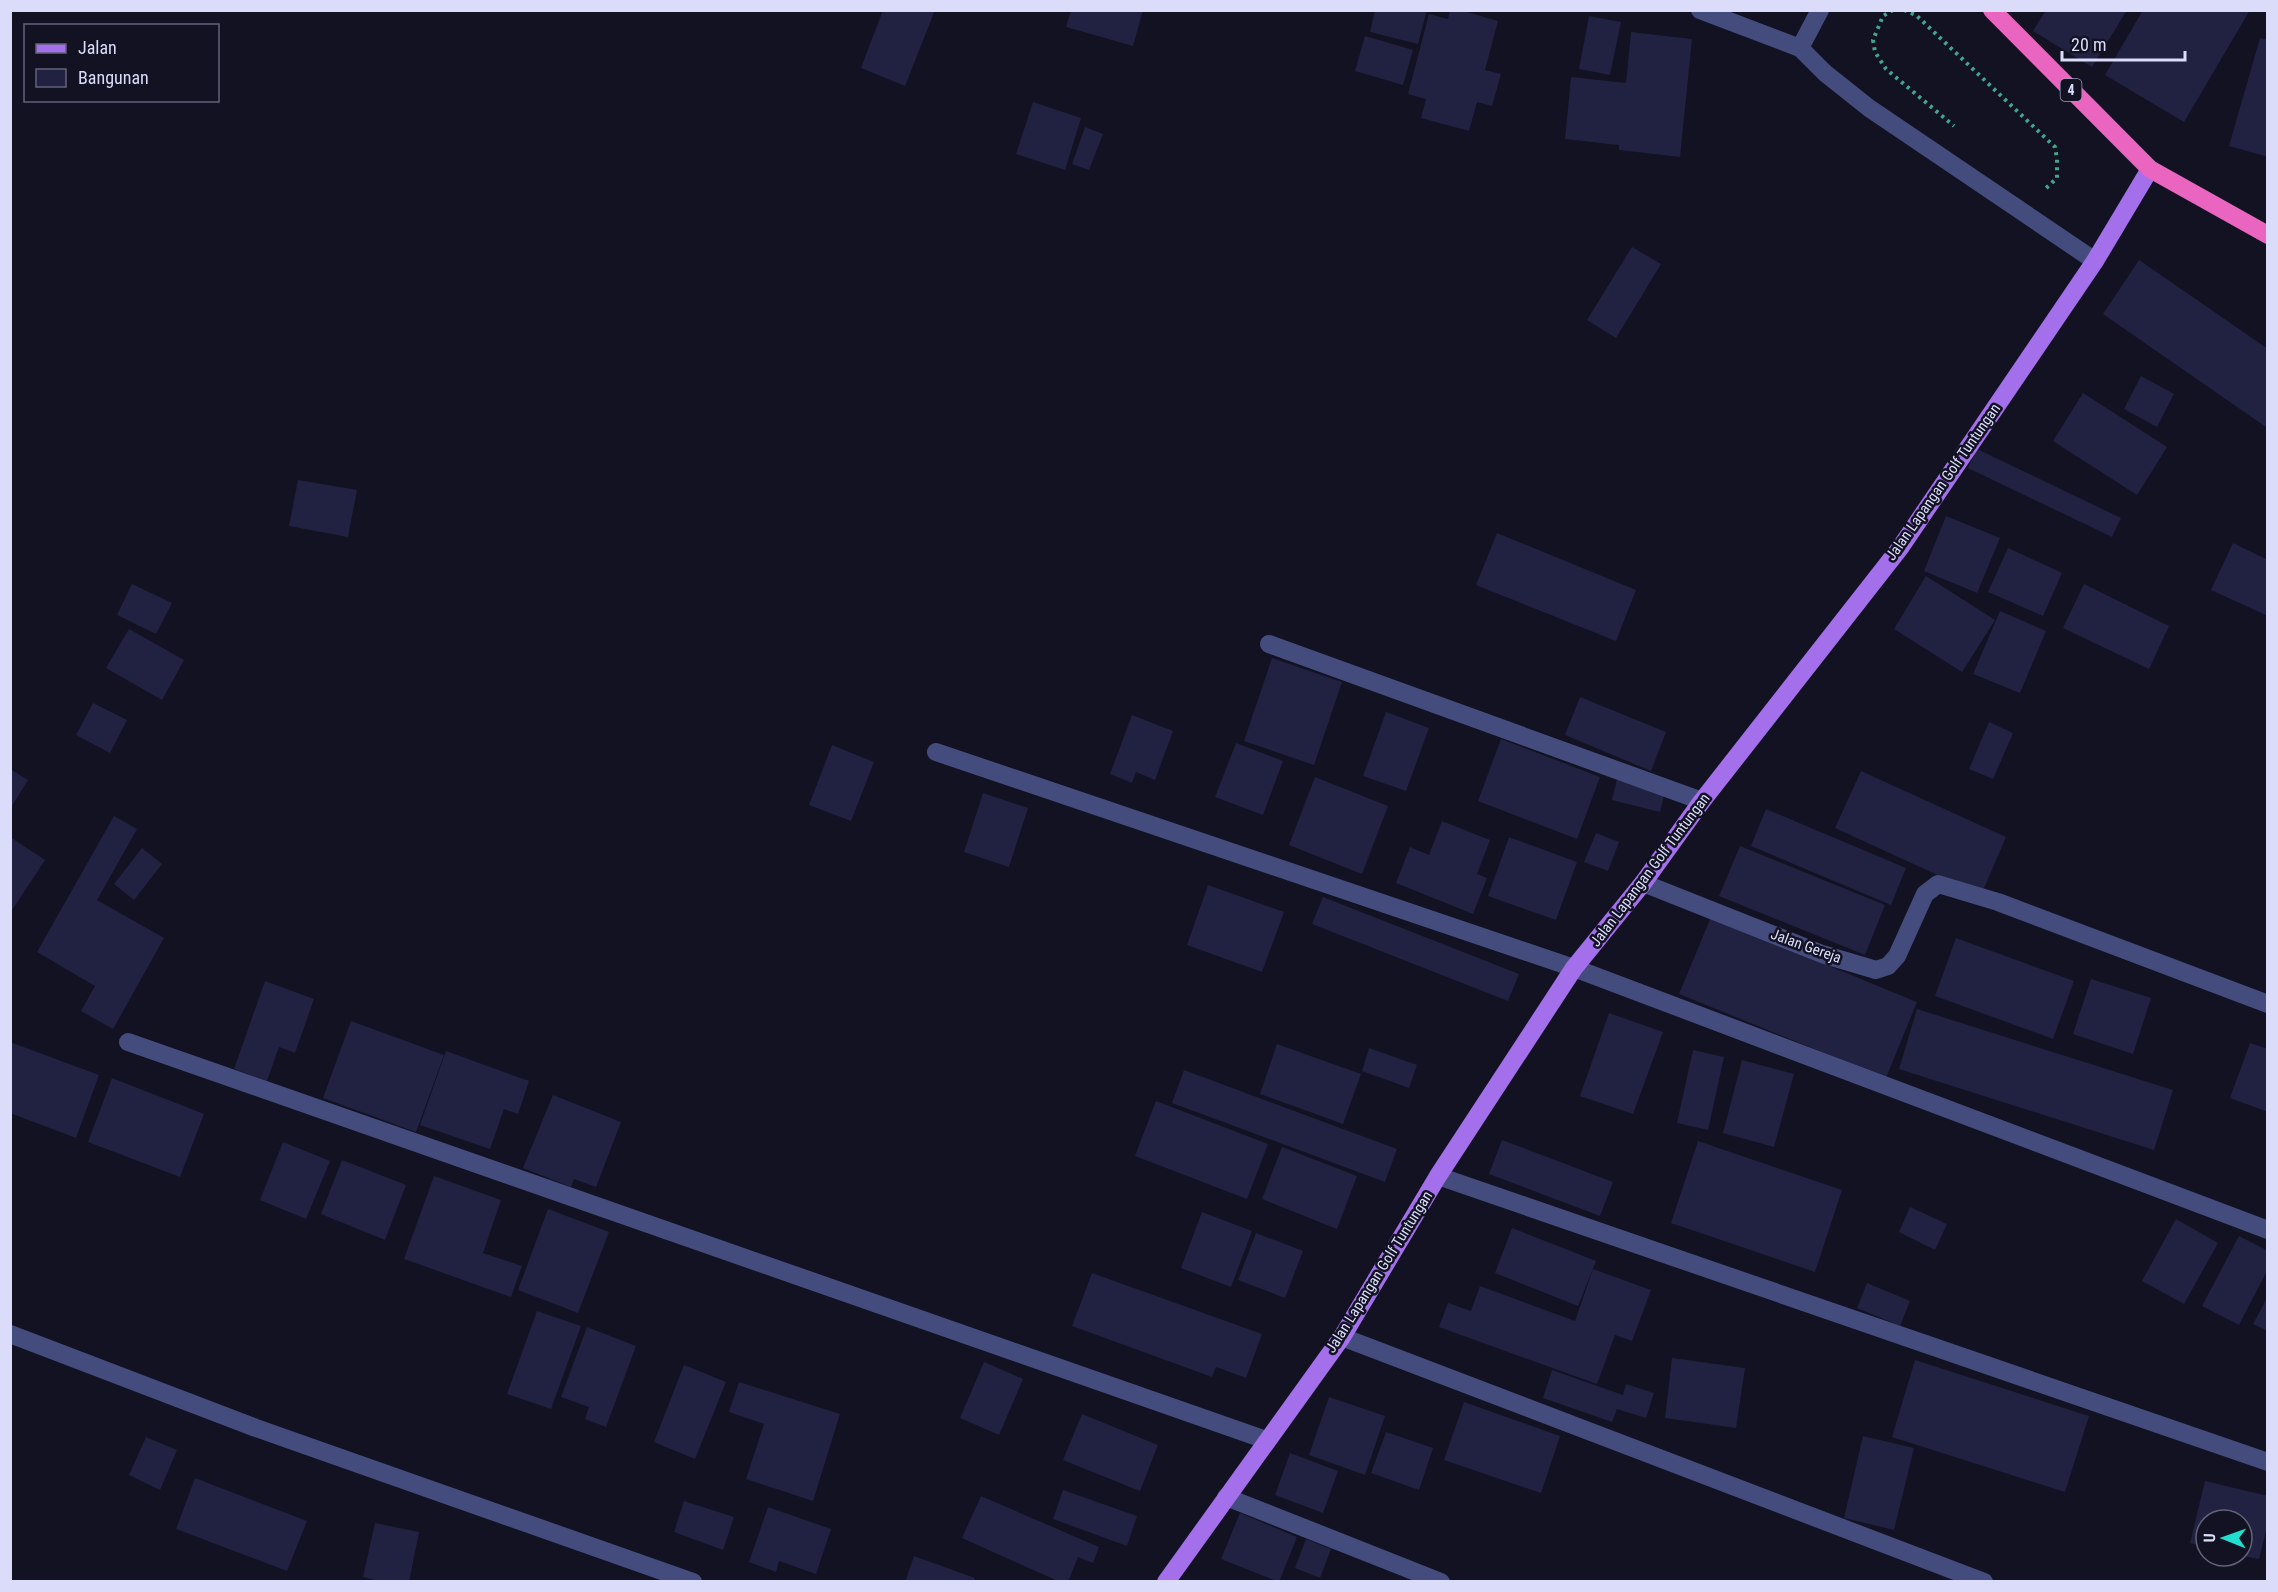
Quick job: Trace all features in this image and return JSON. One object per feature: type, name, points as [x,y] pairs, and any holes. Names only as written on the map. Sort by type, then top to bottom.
[{"type":"highway","name":"4","points":[[1992,10],[2151,169],[2268,235]]},
{"type":"main road","name":"Jalan Lapangan Golf Tuntungan","points":[[1166,1581],[1342,1337],[1438,1176],[1574,968],[1643,883],[1702,801],[1900,548],[2095,261],[2151,169]]},
{"type":"street","points":[[1700,10],[1800,48],[1825,74],[1869,108],[2095,261]]},
{"type":"street","points":[[1800,48],[1820,10]]},
{"type":"street","points":[[1269,644],[1702,801]]},
{"type":"street","points":[[936,752],[1574,968],[2268,1230]]},
{"type":"street","name":"Jalan Gereja","points":[[1643,883],[1822,954],[1876,970],[1888,966],[1897,956],[1925,894],[1938,884],[1998,902],[2268,1004]]},
{"type":"street","points":[[128,1042],[1266,1440]]},
{"type":"street","points":[[1438,1176],[2268,1462]]},
{"type":"street","points":[[10,1334],[256,1428],[693,1581]]},
{"type":"street","points":[[1342,1337],[1984,1581]]},
{"type":"street","points":[[1226,1497],[1441,1581]]},
{"type":"path","points":[[1893,10],[1883,16],[1873,40],[1875,52],[1886,69],[1956,128]]},
{"type":"path","points":[[1904,10],[1916,15],[2055,147],[2057,178],[2046,190],[2040,191]]},
{"type":"building","points":[[883,10],[935,10],[905,86],[861,68]]},
{"type":"building","points":[[1071,10],[1143,10],[1133,46],[1066,27]]},
{"type":"building","points":[[1375,10],[1427,10],[1418,44],[1370,32]]},
{"type":"building","points":[[1450,10],[1460,10],[1498,21],[1485,70],[1501,74],[1492,106],[1477,102],[1469,131],[1421,118],[1426,99],[1408,94],[1429,14],[1448,19]]},
{"type":"building","points":[[2046,10],[2127,10],[2092,67],[2033,31]]},
{"type":"building","points":[[2143,10],[2250,10],[2184,122],[2105,75]]},
{"type":"building","points":[[1589,16],[1621,22],[1610,75],[1579,69]]},
{"type":"building","points":[[1631,32],[1692,39],[1680,157],[1619,150],[1619,145],[1565,139],[1571,77],[1626,83]]},
{"type":"building","points":[[1365,36],[1413,50],[1403,85],[1355,71]]},
{"type":"building","points":[[2260,38],[2268,40],[2268,157],[2229,146]]},
{"type":"building","points":[[1033,102],[1081,118],[1065,170],[1016,154]]},
{"type":"building","points":[[1085,127],[1103,134],[1089,170],[1072,164]]},
{"type":"building","points":[[1632,247],[1661,264],[1616,338],[1587,320]]},
{"type":"building","points":[[2139,260],[2268,349],[2268,425],[2266,427],[2103,314]]},
{"type":"building","points":[[2141,376],[2174,394],[2157,427],[2124,409]]},
{"type":"building","points":[[2083,393],[2167,447],[2137,495],[2053,441]]},
{"type":"building","points":[[1977,449],[2121,518],[2112,537],[1968,468]]},
{"type":"building","points":[[298,480],[357,490],[348,537],[289,526]]},
{"type":"building","points":[[1946,516],[2000,538],[1977,593],[1924,571]]},
{"type":"building","points":[[1497,533],[1636,590],[1616,641],[1476,585]]},
{"type":"building","points":[[2233,543],[2268,560],[2268,616],[2211,590]]},
{"type":"building","points":[[2008,548],[2062,573],[2043,616],[1988,592]]},
{"type":"building","points":[[1926,576],[1995,620],[1962,672],[1894,629]]},
{"type":"building","points":[[132,584],[172,603],[156,634],[117,615]]},
{"type":"building","points":[[2084,584],[2169,626],[2149,669],[2063,628]]},
{"type":"building","points":[[2000,611],[2046,631],[2020,693],[1973,674]]},
{"type":"building","points":[[129,629],[184,660],[162,700],[106,668]]},
{"type":"building","points":[[1272,658],[1342,682],[1314,765],[1244,741]]},
{"type":"building","points":[[1580,697],[1666,732],[1651,771],[1565,735]]},
{"type":"building","points":[[93,703],[127,720],[110,753],[76,735]]},
{"type":"building","points":[[1386,712],[1429,728],[1406,791],[1363,776]]},
{"type":"building","points":[[1132,715],[1173,731],[1155,780],[1136,772],[1132,783],[1110,774]]},
{"type":"building","points":[[1989,722],[2013,733],[1993,779],[1969,769]]},
{"type":"building","points":[[1501,739],[1600,777],[1577,839],[1478,801]]},
{"type":"building","points":[[1236,743],[1283,761],[1263,815],[1215,797]]},
{"type":"building","points":[[832,745],[874,762],[851,821],[809,805]]},
{"type":"building","points":[[10,769],[28,780],[10,809]]},
{"type":"building","points":[[1861,771],[2006,837],[1981,895],[1835,828]]},
{"type":"building","points":[[1315,777],[1388,806],[1362,874],[1289,845]]},
{"type":"building","points":[[1617,779],[1665,791],[1660,812],[1612,800]]},
{"type":"building","points":[[983,793],[1028,808],[1009,867],[964,852]]},
{"type":"building","points":[[1766,809],[1906,868],[1891,905],[1751,846]]},
{"type":"building","points":[[114,816],[137,829],[97,900],[164,938],[113,1029],[81,1011],[95,986],[37,952]]},
{"type":"building","points":[[1442,821],[1490,840],[1477,874],[1487,878],[1473,914],[1396,883],[1410,847],[1429,855]]},
{"type":"building","points":[[1596,833],[1619,842],[1608,871],[1584,862]]},
{"type":"building","points":[[10,837],[45,860],[10,913]]},
{"type":"building","points":[[1509,837],[1577,862],[1556,920],[1488,896]]},
{"type":"building","points":[[1740,846],[1885,905],[1865,955],[1719,896]]},
{"type":"building","points":[[142,848],[162,864],[134,900],[114,884]]},
{"type":"building","points":[[1208,885],[1284,912],[1262,972],[1187,945]]},
{"type":"building","points":[[1323,897],[1519,974],[1508,1001],[1312,924]]},
{"type":"building","points":[[1711,917],[1917,1002],[1886,1078],[1679,994]]},
{"type":"building","points":[[1956,938],[2074,981],[2053,1039],[1935,996]]},
{"type":"building","points":[[2091,979],[2151,998],[2133,1054],[2073,1034]]},
{"type":"building","points":[[265,981],[314,999],[295,1053],[279,1047],[267,1081],[234,1069]]},
{"type":"building","points":[[1917,1009],[2173,1090],[2154,1150],[1899,1069]]},
{"type":"building","points":[[1609,1013],[1663,1032],[1633,1114],[1580,1096]]},
{"type":"building","points":[[351,1021],[444,1055],[416,1132],[323,1098]]},
{"type":"building","points":[[10,1042],[99,1075],[76,1138],[10,1113]]},
{"type":"building","points":[[2250,1043],[2268,1049],[2268,1112],[2230,1098]]},
{"type":"building","points":[[1277,1044],[1361,1074],[1343,1124],[1260,1094]]},
{"type":"building","points":[[1369,1048],[1417,1065],[1409,1088],[1362,1071]]},
{"type":"building","points":[[1693,1050],[1724,1057],[1708,1130],[1677,1123]]},
{"type":"building","points":[[446,1051],[529,1081],[518,1114],[504,1109],[490,1149],[420,1125]]},
{"type":"building","points":[[1742,1060],[1794,1074],[1774,1147],[1723,1133]]},
{"type":"building","points":[[1184,1070],[1397,1149],[1385,1182],[1172,1103]]},
{"type":"building","points":[[112,1078],[204,1114],[180,1177],[88,1142]]},
{"type":"building","points":[[553,1095],[621,1122],[596,1187],[574,1179],[571,1187],[523,1168]]},
{"type":"building","points":[[1156,1101],[1268,1144],[1247,1199],[1135,1156]]},
{"type":"building","points":[[1502,1140],[1613,1182],[1600,1216],[1489,1174]]},
{"type":"building","points":[[1698,1141],[1842,1190],[1815,1272],[1671,1223]]},
{"type":"building","points":[[283,1142],[330,1161],[306,1219],[260,1200]]},
{"type":"building","points":[[1282,1147],[1357,1176],[1337,1229],[1262,1199]]},
{"type":"building","points":[[342,1160],[406,1185],[385,1240],[321,1214]]},
{"type":"building","points":[[434,1176],[501,1200],[483,1253],[522,1266],[511,1297],[404,1259]]},
{"type":"building","points":[[1910,1207],[1947,1224],[1935,1250],[1899,1232]]},
{"type":"building","points":[[548,1209],[609,1232],[578,1313],[518,1290]]},
{"type":"building","points":[[1202,1212],[1252,1231],[1231,1287],[1181,1268]]},
{"type":"building","points":[[2176,1219],[2218,1243],[2184,1304],[2142,1281]]},
{"type":"building","points":[[1512,1228],[1596,1261],[1578,1306],[1495,1273]]},
{"type":"building","points":[[1256,1233],[1303,1251],[1285,1298],[1238,1280]]},
{"type":"building","points":[[2239,1236],[2268,1251],[2268,1269],[2239,1325],[2202,1306]]},
{"type":"building","points":[[1593,1269],[1651,1290],[1632,1341],[1615,1335],[1597,1384],[1439,1327],[1448,1303],[1471,1311],[1480,1286],[1575,1321]]},
{"type":"building","points":[[1092,1273],[1262,1334],[1246,1378],[1216,1367],[1212,1377],[1072,1326]]},
{"type":"building","points":[[1867,1283],[1910,1301],[1900,1326],[1857,1308]]},
{"type":"building","points":[[2268,1296],[2268,1331],[2253,1324]]},
{"type":"building","points":[[537,1311],[581,1326],[551,1409],[507,1394]]},
{"type":"building","points":[[587,1327],[636,1346],[606,1427],[585,1419],[589,1407],[561,1397]]},
{"type":"building","points":[[1672,1358],[1745,1368],[1736,1428],[1665,1418]]},
{"type":"building","points":[[1915,1360],[2089,1416],[2065,1492],[1892,1437]]},
{"type":"building","points":[[984,1362],[1023,1379],[999,1435],[960,1418]]},
{"type":"building","points":[[684,1365],[726,1382],[695,1459],[654,1442]]},
{"type":"building","points":[[1552,1370],[1623,1395],[1626,1384],[1654,1393],[1646,1418],[1617,1409],[1612,1422],[1543,1398]]},
{"type":"building","points":[[739,1382],[840,1414],[813,1501],[746,1479],[764,1424],[729,1412]]},
{"type":"building","points":[[1329,1397],[1385,1416],[1365,1475],[1309,1455]]},
{"type":"building","points":[[1464,1402],[1560,1436],[1541,1493],[1444,1460]]},
{"type":"building","points":[[1082,1414],[1158,1445],[1140,1491],[1063,1460]]},
{"type":"building","points":[[1386,1432],[1433,1448],[1419,1490],[1371,1473]]},
{"type":"building","points":[[1863,1436],[1914,1448],[1894,1530],[1844,1518]]},
{"type":"building","points":[[146,1437],[177,1450],[160,1490],[129,1475]]},
{"type":"building","points":[[1290,1453],[1338,1471],[1323,1513],[1275,1495]]},
{"type":"building","points":[[195,1478],[307,1521],[287,1571],[176,1529]]},
{"type":"building","points":[[2205,1481],[2268,1496],[2268,1523],[2259,1559],[2254,1558],[2254,1508],[2198,1508]]},
{"type":"building","points":[[1063,1490],[1137,1516],[1127,1546],[1053,1519]]},
{"type":"building","points":[[981,1496],[1099,1547],[1093,1563],[1078,1557],[1068,1582],[1060,1582],[962,1538]]},
{"type":"building","points":[[684,1501],[734,1517],[723,1550],[674,1532]]},
{"type":"building","points":[[768,1507],[831,1529],[816,1574],[779,1561],[776,1572],[749,1562]]},
{"type":"building","points":[[1240,1513],[1297,1537],[1279,1582],[1221,1559]]},
{"type":"building","points":[[375,1523],[419,1532],[409,1582],[382,1582],[363,1577]]},
{"type":"building","points":[[2194,1526],[2194,1544],[2190,1543]]},
{"type":"building","points":[[1306,1539],[1331,1549],[1320,1578],[1295,1568]]},
{"type":"building","points":[[914,1556],[975,1578],[974,1582],[905,1582]]}]
